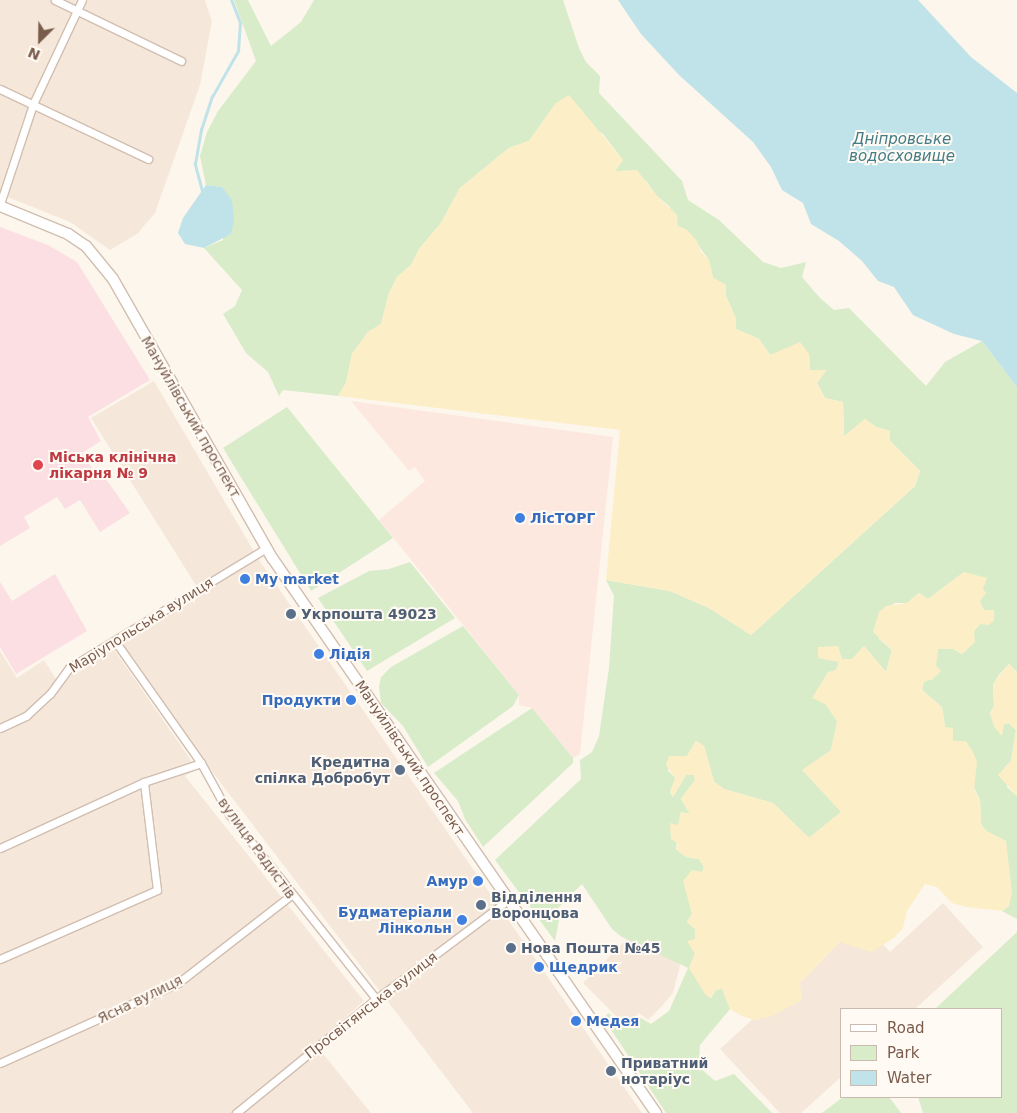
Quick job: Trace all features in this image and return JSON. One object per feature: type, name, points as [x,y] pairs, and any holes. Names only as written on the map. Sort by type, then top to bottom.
[{"type":"main road","name":"Мануйлівський проспект","points":[[0,205],[68,234],[99,261],[266,548],[656,1113]]},
{"type":"street","points":[[55,0],[78,9],[181,61]]},
{"type":"street","points":[[0,205],[33,104],[82,0]]},
{"type":"street","points":[[0,89],[148,159]]},
{"type":"street","name":"Маріупольська вулиця","points":[[0,728],[26,716],[50,694],[69,668],[266,548]]},
{"type":"street","name":"вулиця Радистів","points":[[115,641],[201,763],[229,814],[291,895],[376,999]]},
{"type":"street","points":[[0,848],[144,782],[201,763]]},
{"type":"street","points":[[0,959],[157,890],[144,782]]},
{"type":"street","name":"Ясна вулиця","points":[[0,1063],[178,983],[291,895]]},
{"type":"street","name":"Просвітянська вулиця","points":[[236,1113],[376,999],[508,900]]},
{"type":"shaded area","points":[[0,0],[205,0],[212,21],[200,85],[155,213],[137,234],[110,250],[70,222],[0,194]]},
{"type":"shaded area","points":[[0,227],[48,245],[77,262],[150,380],[88,417],[101,441],[82,453],[95,473],[103,475],[130,513],[100,532],[80,500],[65,509],[57,497],[24,517],[30,528],[0,546]]},
{"type":"shaded area","points":[[154,381],[259,560],[642,1113],[473,1113],[220,782],[119,644],[202,595],[91,418]]},
{"type":"shaded area","points":[[351,401],[613,437],[580,754],[573,758],[532,708],[519,705],[519,695],[379,520],[425,481],[415,467],[409,471]]},
{"type":"shaded area","points":[[55,574],[87,631],[16,674],[0,647],[0,582],[12,601]]},
{"type":"shaded area","points":[[113,648],[197,769],[185,776],[364,1001],[315,1044],[371,1113],[0,1113],[0,651],[17,678],[44,660],[56,679],[63,679]]},
{"type":"shaded area","points":[[943,903],[983,947],[916,1008],[840,1008],[840,1078],[801,1113],[780,1113],[720,1049],[861,920],[890,952]]},
{"type":"shaded area","points":[[630,936],[678,955],[680,966],[673,993],[660,1008],[648,1020],[639,1013],[626,1026],[583,983]]},
{"type":"green space","points":[[234,0],[248,0],[271,46],[301,22],[314,0],[563,0],[579,48],[586,62],[600,76],[599,93],[682,181],[688,200],[719,220],[763,262],[781,268],[806,262],[802,277],[820,298],[834,310],[849,308],[926,386],[945,362],[982,341],[1017,387],[1017,672],[1009,664],[993,684],[994,706],[990,713],[1001,735],[1003,724],[1009,723],[1016,730],[1011,761],[1004,768],[1007,787],[1017,796],[1017,919],[1002,911],[1009,906],[1006,841],[986,831],[981,824],[980,800],[945,727],[942,707],[922,690],[924,681],[933,679],[938,649],[953,649],[962,654],[974,642],[974,631],[980,624],[984,610],[964,572],[928,599],[919,593],[907,603],[895,603],[879,612],[879,639],[892,650],[886,672],[864,646],[852,659],[842,659],[839,654],[825,661],[833,658],[839,662],[836,670],[828,673],[818,692],[838,721],[831,750],[841,812],[809,838],[773,803],[724,789],[714,782],[704,746],[696,741],[687,756],[669,756],[668,771],[676,778],[670,792],[673,797],[686,775],[694,775],[695,780],[681,799],[690,814],[681,812],[676,849],[686,857],[699,859],[704,867],[691,901],[692,914],[687,922],[695,929],[695,954],[689,968],[711,998],[716,990],[722,988],[730,1009],[700,1045],[699,1067],[715,1081],[734,1074],[772,1113],[666,1113],[604,1019],[608,1013],[627,1028],[639,1017],[651,1024],[669,1011],[688,968],[622,937],[612,929],[582,884],[557,909],[559,920],[555,941],[495,860],[581,779],[580,760],[592,752],[599,736],[609,668],[614,596],[606,580],[670,591],[709,608],[751,635],[915,486],[920,471],[890,441],[890,431],[876,427],[865,419],[844,437],[843,402],[825,398],[810,370],[809,354],[787,350],[770,355],[759,339],[736,329],[736,319],[726,296],[726,285],[713,278],[709,260],[687,230],[678,226],[670,207],[657,196],[646,181],[628,172],[614,172],[623,160],[603,134],[556,103],[529,141],[509,148],[460,188],[441,223],[419,249],[411,265],[397,277],[389,293],[381,324],[368,332],[352,354],[346,383],[338,396],[283,390],[279,396],[268,372],[246,353],[223,314],[235,306],[242,290],[204,248],[223,240],[222,187],[206,185],[200,156],[207,132],[218,111],[256,61]]},
{"type":"green space","points":[[287,407],[393,538],[311,591],[223,448]]},
{"type":"green space","points":[[410,562],[455,618],[367,671],[318,598],[369,571],[389,569]]},
{"type":"green space","points":[[463,626],[519,695],[513,706],[428,767],[403,726],[381,703],[379,687],[381,677],[391,667]]},
{"type":"green space","points":[[532,708],[573,758],[573,763],[483,847],[465,819],[458,801],[434,773]]},
{"type":"green space","points":[[1017,932],[1017,1113],[923,1113],[918,1098],[1002,1098],[1002,1008],[936,1008]]},
{"type":"green space","points":[[842,1098],[890,1098],[901,1113],[822,1113]]},
{"type":"sand","points":[[569,95],[623,160],[615,171],[637,170],[657,196],[677,215],[678,226],[687,230],[697,241],[701,252],[709,260],[713,278],[726,285],[726,296],[736,319],[736,329],[759,339],[770,355],[800,342],[809,354],[810,370],[827,370],[817,383],[825,398],[843,402],[844,436],[865,419],[876,427],[890,431],[890,441],[920,471],[915,486],[751,635],[709,608],[670,591],[606,580],[620,430],[338,396],[346,383],[352,354],[368,332],[381,324],[389,293],[397,277],[411,265],[419,249],[441,223],[460,188],[509,148],[529,141],[556,103]]},
{"type":"sand","points":[[964,572],[987,578],[983,589],[986,593],[980,601],[984,610],[994,610],[994,620],[989,625],[980,624],[974,631],[975,642],[962,654],[953,649],[938,649],[936,666],[941,671],[933,679],[924,682],[922,690],[942,707],[945,727],[953,728],[953,741],[966,741],[973,752],[977,762],[974,790],[980,800],[981,824],[986,831],[1006,841],[1012,893],[1009,906],[1002,911],[966,907],[952,903],[937,887],[925,884],[907,911],[903,928],[894,938],[871,952],[840,942],[800,983],[802,1000],[772,1016],[754,1020],[742,1016],[730,1009],[722,989],[716,990],[710,998],[705,994],[689,968],[695,954],[687,941],[695,939],[695,929],[687,922],[692,914],[683,881],[692,870],[702,872],[704,867],[699,859],[686,857],[676,849],[678,844],[671,839],[670,823],[678,825],[681,812],[690,814],[681,799],[695,780],[694,775],[686,775],[673,797],[670,792],[675,778],[666,765],[669,756],[687,756],[696,741],[704,746],[714,782],[724,789],[773,803],[809,838],[841,812],[802,770],[831,750],[837,721],[825,704],[812,698],[828,672],[836,670],[839,662],[818,658],[818,647],[838,646],[842,659],[852,659],[864,646],[886,672],[892,650],[873,632],[879,612],[886,606],[907,603],[919,593],[928,599]]},
{"type":"sand","points":[[1009,664],[1017,673],[1017,796],[998,775],[1011,761],[1016,730],[1009,723],[1004,724],[1002,736],[994,727],[990,713],[994,706],[993,684]]},
{"type":"water","name":"Дніпровське водосховище","points":[[618,0],[918,0],[971,57],[1017,93],[1017,387],[982,341],[954,334],[913,315],[894,287],[878,281],[862,261],[839,241],[811,224],[803,203],[782,190],[771,167],[753,142],[679,75],[641,34]]},
{"type":"water","points":[[206,185],[222,187],[232,200],[234,220],[231,234],[204,248],[185,244],[178,233],[183,218]]},
{"type":"waterway","points":[[202,191],[195,164],[201,130],[212,97],[238,51],[240,23],[231,0]]},
{"type":"place","name":"Міська клінічна лікарня № 9","points":[[38,465]]},
{"type":"place","name":"ЛісТОРГ","points":[[520,518]]},
{"type":"place","name":"My market","points":[[245,579]]},
{"type":"place","name":"Укрпошта 49023","points":[[291,614]]},
{"type":"place","name":"Лідія","points":[[319,654]]},
{"type":"place","name":"Продукти","points":[[351,700]]},
{"type":"place","name":"Кредитна спілка Добробут","points":[[400,770]]},
{"type":"place","name":"Амур","points":[[478,881]]},
{"type":"place","name":"Відділення Воронцова","points":[[481,905]]},
{"type":"place","name":"Будматеріали Лінкольн","points":[[462,920]]},
{"type":"place","name":"Нова Пошта №45","points":[[511,948]]},
{"type":"place","name":"Щедрик","points":[[539,967]]},
{"type":"place","name":"Медея","points":[[576,1021]]},
{"type":"place","name":"Приватний нотаріус","points":[[611,1071]]}]
